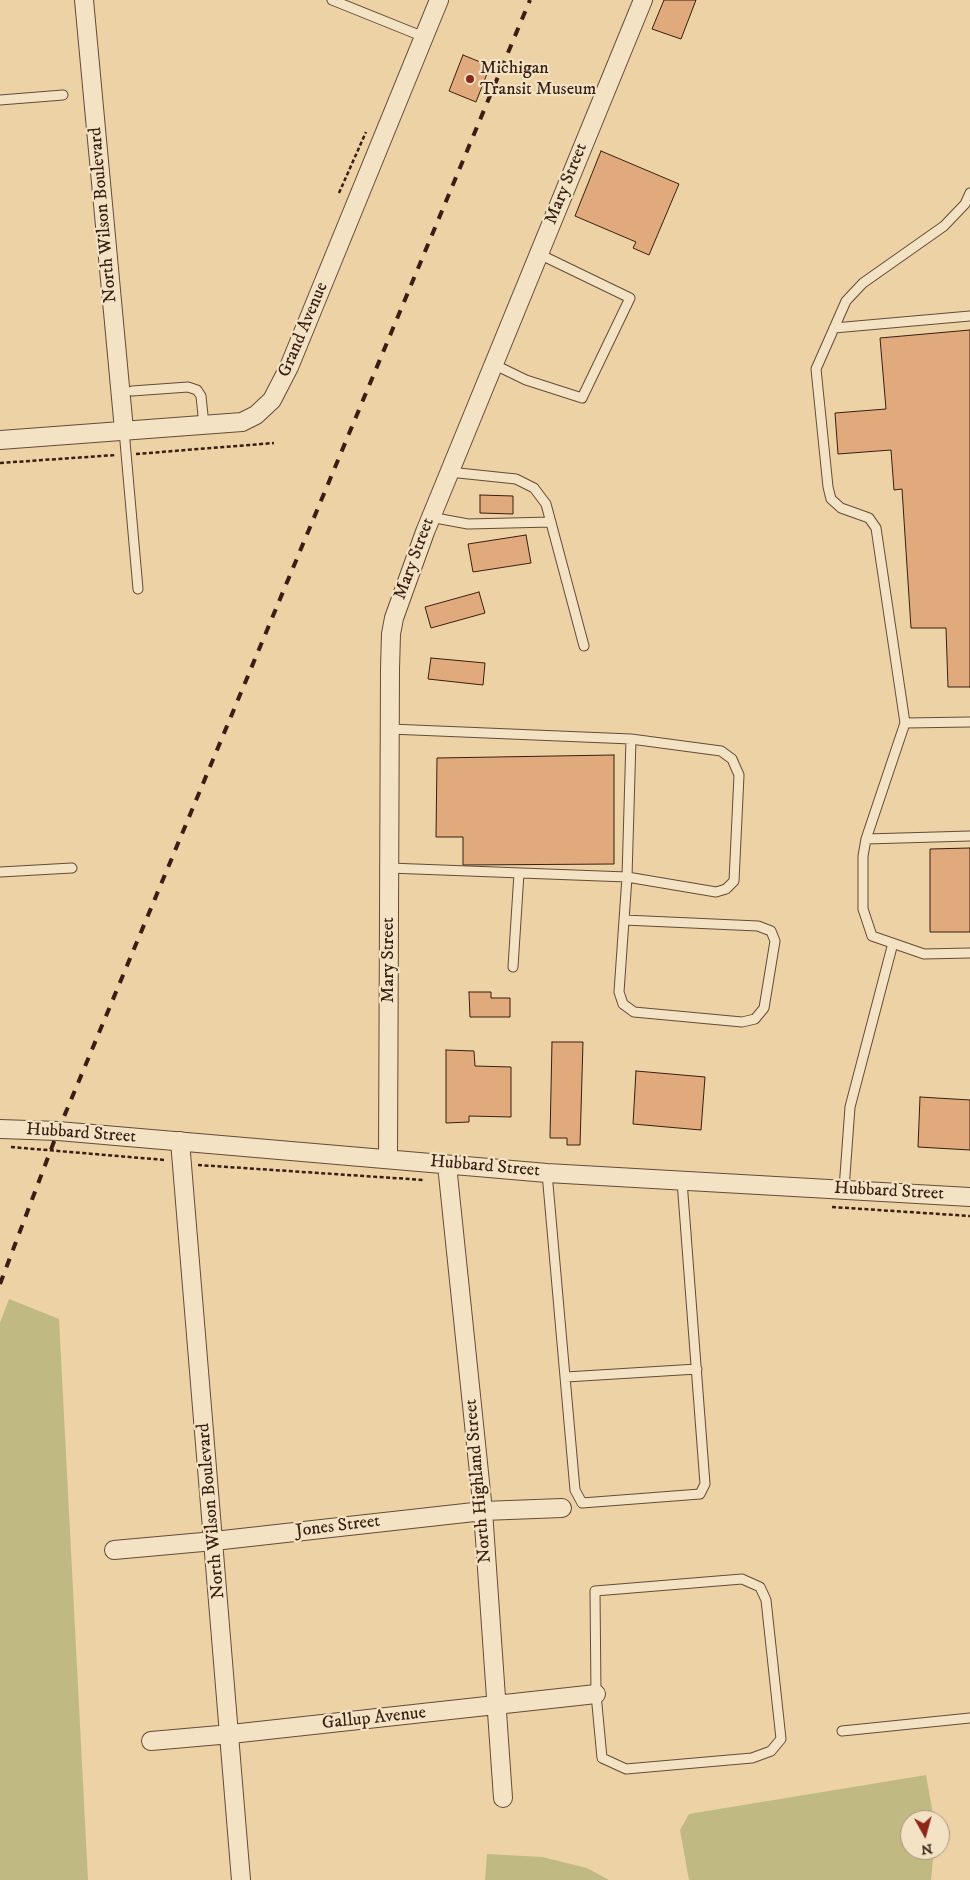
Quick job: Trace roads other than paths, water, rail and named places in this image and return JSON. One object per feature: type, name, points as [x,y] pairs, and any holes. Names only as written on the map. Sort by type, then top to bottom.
[{"type":"street","name":"North Wilson Boulevard","points":[[84,0],[124,430]]},
{"type":"street","name":"Grand Avenue","points":[[0,440],[242,422],[256,415],[277,393],[439,0]]},
{"type":"street","name":"Mary Street","points":[[388,1159],[391,634],[405,582],[430,517],[643,0]]},
{"type":"street","name":"Hubbard Street","points":[[0,1129],[58,1131],[547,1173],[970,1197]]},
{"type":"street","name":"North Wilson Boulevard","points":[[180,1141],[231,1734],[241,1880]]},
{"type":"street","name":"North Highland Street","points":[[447,1165],[483,1511],[503,1798]]},
{"type":"street","name":"Jones Street","points":[[114,1550],[214,1541],[483,1511],[562,1508]]},
{"type":"street","name":"Gallup Avenue","points":[[151,1741],[596,1694]]},
{"type":"lane","points":[[332,0],[424,36]]},
{"type":"lane","points":[[0,100],[63,95]]},
{"type":"lane","points":[[970,193],[965,204],[944,226],[863,283],[846,301],[816,369],[828,487],[831,499],[841,508],[869,518],[876,528],[905,723],[866,839],[863,856],[863,909],[872,936],[924,954],[970,953]]},
{"type":"lane","points":[[493,364],[526,380],[582,398],[630,298],[538,254]]},
{"type":"lane","points":[[834,328],[970,316]]},
{"type":"lane","points":[[132,391],[188,386],[197,390],[201,396],[204,425]]},
{"type":"lane","points":[[124,430],[138,589]]},
{"type":"lane","points":[[449,472],[516,479],[534,488],[546,504],[584,646]]},
{"type":"lane","points":[[430,517],[468,524],[551,522]]},
{"type":"lane","points":[[905,723],[970,722]]},
{"type":"lane","points":[[389,868],[627,877],[716,892],[726,889],[734,881],[739,775],[732,759],[721,751],[631,739],[390,729]]},
{"type":"lane","points":[[624,920],[758,926],[771,931],[776,941],[764,1008],[756,1019],[742,1022],[634,1012],[623,1004],[618,992],[627,877],[631,739]]},
{"type":"lane","points":[[866,839],[970,836]]},
{"type":"lane","points":[[0,872],[72,868]]},
{"type":"lane","points":[[513,967],[519,873]]},
{"type":"lane","points":[[844,1189],[850,1107],[893,943]]},
{"type":"lane","points":[[547,1173],[575,1490],[582,1503],[700,1494],[705,1484],[682,1181]]},
{"type":"lane","points":[[566,1377],[697,1369]]},
{"type":"lane","points":[[742,1579],[760,1587],[766,1600],[781,1738],[771,1752],[752,1758],[626,1768],[602,1758],[596,1694],[594,1591],[742,1579]]},
{"type":"lane","points":[[842,1731],[970,1718]]},
{"type":"railway","points":[[0,1284],[58,1131],[530,0]]},
{"type":"place","name":"Michigan Transit Museum","points":[[470,79]]}]
